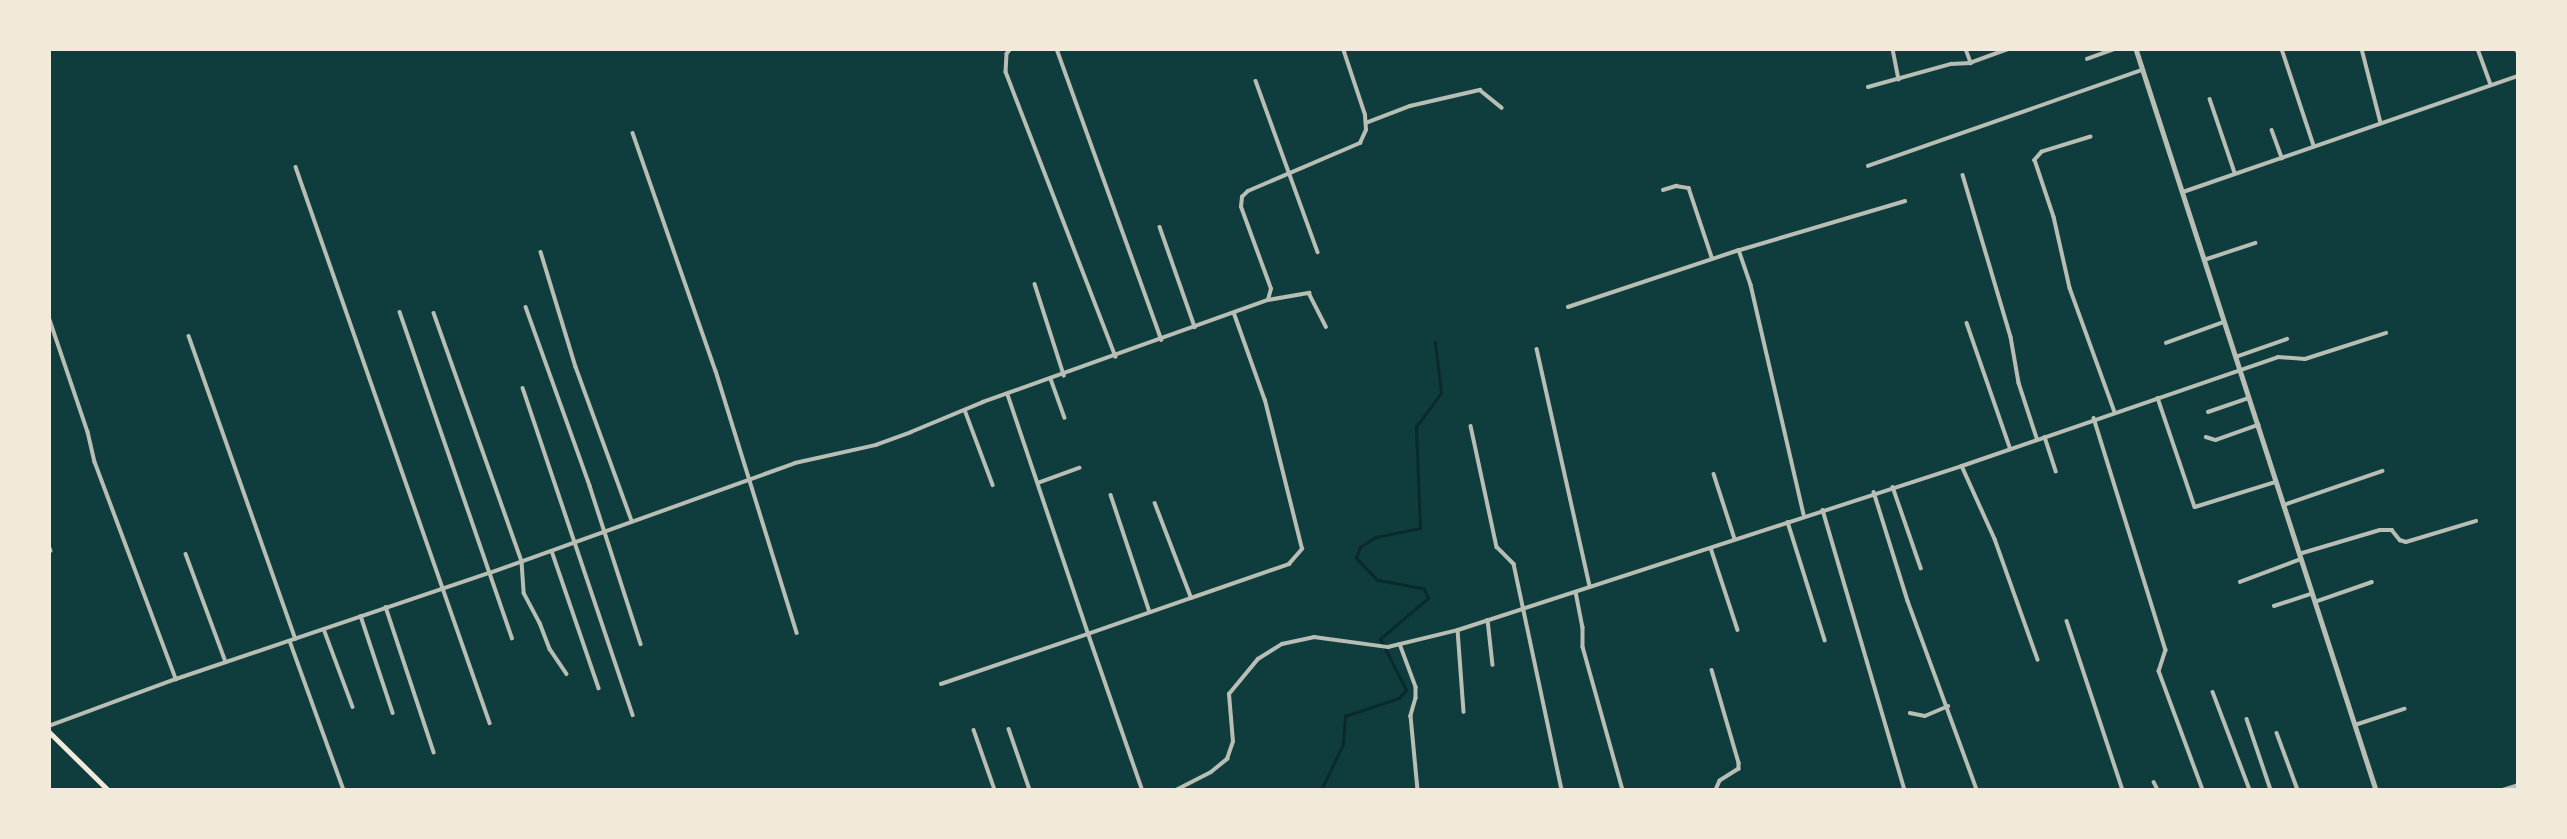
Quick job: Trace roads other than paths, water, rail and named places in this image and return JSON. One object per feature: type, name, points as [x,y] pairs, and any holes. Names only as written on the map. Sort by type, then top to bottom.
[{"type":"main road","points":[[49,732],[108,790]]},
{"type":"street","points":[[1011,49],[1007,54],[1006,72],[1116,357]]},
{"type":"street","points":[[1057,49],[1162,340]]},
{"type":"street","points":[[1268,300],[1271,289],[1241,201],[1248,191],[1357,146],[1365,136],[1366,123],[1343,49]]},
{"type":"street","points":[[1894,49],[1899,79]]},
{"type":"street","points":[[1966,49],[1972,62]]},
{"type":"street","points":[[1868,87],[1951,64],[1972,62],[2008,49]]},
{"type":"street","points":[[2087,59],[2115,49]]},
{"type":"street","points":[[2136,49],[2376,790]]},
{"type":"street","points":[[2282,49],[2314,146]]},
{"type":"street","points":[[2362,49],[2381,123]]},
{"type":"street","points":[[2478,49],[2491,85]]},
{"type":"street","points":[[1868,166],[2142,70]]},
{"type":"street","points":[[2182,193],[2518,76]]},
{"type":"street","points":[[1256,81],[1318,252]]},
{"type":"street","points":[[1366,123],[1410,106],[1480,90],[1502,108]]},
{"type":"street","points":[[2210,99],[2236,174]]},
{"type":"street","points":[[2272,130],[2282,158]]},
{"type":"street","points":[[633,133],[751,480],[797,633]]},
{"type":"street","points":[[2091,137],[2042,152],[2035,160],[2054,217],[2070,288],[2115,412]]},
{"type":"street","points":[[296,167],[445,587],[490,723]]},
{"type":"street","points":[[1963,175],[2011,337],[2019,383],[2037,438]]},
{"type":"street","points":[[1663,190],[1676,186],[1689,188],[1712,257]]},
{"type":"street","points":[[1568,307],[1712,257],[1905,201]]},
{"type":"street","points":[[1160,227],[1195,327]]},
{"type":"street","points":[[2204,260],[2255,243]]},
{"type":"street","points":[[1740,250],[1751,285],[1804,515]]},
{"type":"street","points":[[541,252],[576,367],[632,521]]},
{"type":"street","points":[[1035,284],[1064,374]]},
{"type":"street","points":[[49,726],[176,679],[522,562],[813,458],[876,444],[1268,300],[1309,293],[1326,327]]},
{"type":"street","points":[[526,307],[605,532],[641,644]]},
{"type":"street","points":[[400,312],[512,638]]},
{"type":"street","points":[[434,313],[522,562],[524,593],[550,649],[567,674]]},
{"type":"street","points":[[941,684],[1289,564],[1301,549],[1265,401],[1234,313]]},
{"type":"street","points":[[49,317],[84,420],[95,462],[176,679]]},
{"type":"street","points":[[2166,343],[2224,322]]},
{"type":"street","points":[[1967,323],[2010,447]]},
{"type":"street","points":[[1176,790],[1212,772],[1227,759],[1233,742],[1229,694],[1258,659],[1282,644],[1314,637],[1388,647],[1458,630],[1874,492],[1962,466],[2094,418],[2278,357],[2305,359],[2386,333]]},
{"type":"street","points":[[190,336],[296,639]]},
{"type":"street","points":[[2235,357],[2287,338]]},
{"type":"street","points":[[1538,349],[1591,587]]},
{"type":"street","points":[[1051,379],[1065,418]]},
{"type":"street","points":[[523,388],[633,715]]},
{"type":"street","points":[[1007,394],[1142,790]]},
{"type":"street","points":[[2158,398],[2195,507],[2276,482]]},
{"type":"street","points":[[2208,412],[2249,398]]},
{"type":"street","points":[[965,410],[993,485]]},
{"type":"street","points":[[2094,418],[2166,650],[2159,671],[2203,790]]},
{"type":"street","points":[[2206,437],[2216,440],[2258,425]]},
{"type":"street","points":[[1471,426],[1497,547],[1514,564],[1562,790]]},
{"type":"street","points":[[2044,436],[2056,471]]},
{"type":"street","points":[[1962,466],[2000,551],[2038,660]]},
{"type":"street","points":[[1038,483],[1079,468]]},
{"type":"street","points":[[2283,505],[2382,471]]},
{"type":"street","points":[[1714,474],[1735,539]]},
{"type":"street","points":[[1893,487],[1921,568]]},
{"type":"street","points":[[1874,492],[1908,601],[1977,790]]},
{"type":"street","points":[[1111,495],[1150,612]]},
{"type":"street","points":[[1156,504],[1191,598]]},
{"type":"street","points":[[1823,510],[1865,645],[1905,790]]},
{"type":"street","points":[[2240,582],[2300,557],[2380,530],[2392,530],[2400,540],[2406,542],[2476,521]]},
{"type":"street","points":[[1788,522],[1825,640]]},
{"type":"street","points":[[49,546],[51,551]]},
{"type":"street","points":[[1711,548],[1738,631]]},
{"type":"street","points":[[552,551],[599,688]]},
{"type":"street","points":[[186,554],[226,662]]},
{"type":"street","points":[[2315,601],[2372,582]]},
{"type":"street","points":[[1576,592],[1583,627],[1583,647],[1623,790]]},
{"type":"street","points":[[2274,606],[2312,593]]},
{"type":"street","points":[[386,607],[434,752]]},
{"type":"street","points":[[360,617],[393,713]]},
{"type":"street","points":[[1488,620],[1493,665]]},
{"type":"street","points":[[2067,621],[2123,790]]},
{"type":"street","points":[[324,629],[353,707]]},
{"type":"street","points":[[1458,630],[1464,712]]},
{"type":"street","points":[[290,641],[344,790]]},
{"type":"street","points":[[1400,644],[1416,687],[1411,716],[1418,790]]},
{"type":"street","points":[[1712,670],[1739,763],[1736,772],[1720,780],[1716,790]]},
{"type":"street","points":[[2213,692],[2250,790]]},
{"type":"street","points":[[1910,713],[1925,716],[1948,706]]},
{"type":"street","points":[[2355,725],[2404,709]]},
{"type":"street","points":[[2247,719],[2271,790]]},
{"type":"street","points":[[1009,729],[1030,790]]},
{"type":"street","points":[[974,730],[995,790]]},
{"type":"street","points":[[2277,733],[2298,790]]},
{"type":"street","points":[[2154,782],[2158,790]]},
{"type":"street","points":[[2503,790],[2518,785]]},
{"type":"waterway","points":[[1321,790],[1343,744],[1345,716],[1399,698],[1406,690],[1380,639],[1428,598],[1424,589],[1377,580],[1356,558],[1360,547],[1376,537],[1420,528],[1416,427],[1441,393],[1435,342]]}]
